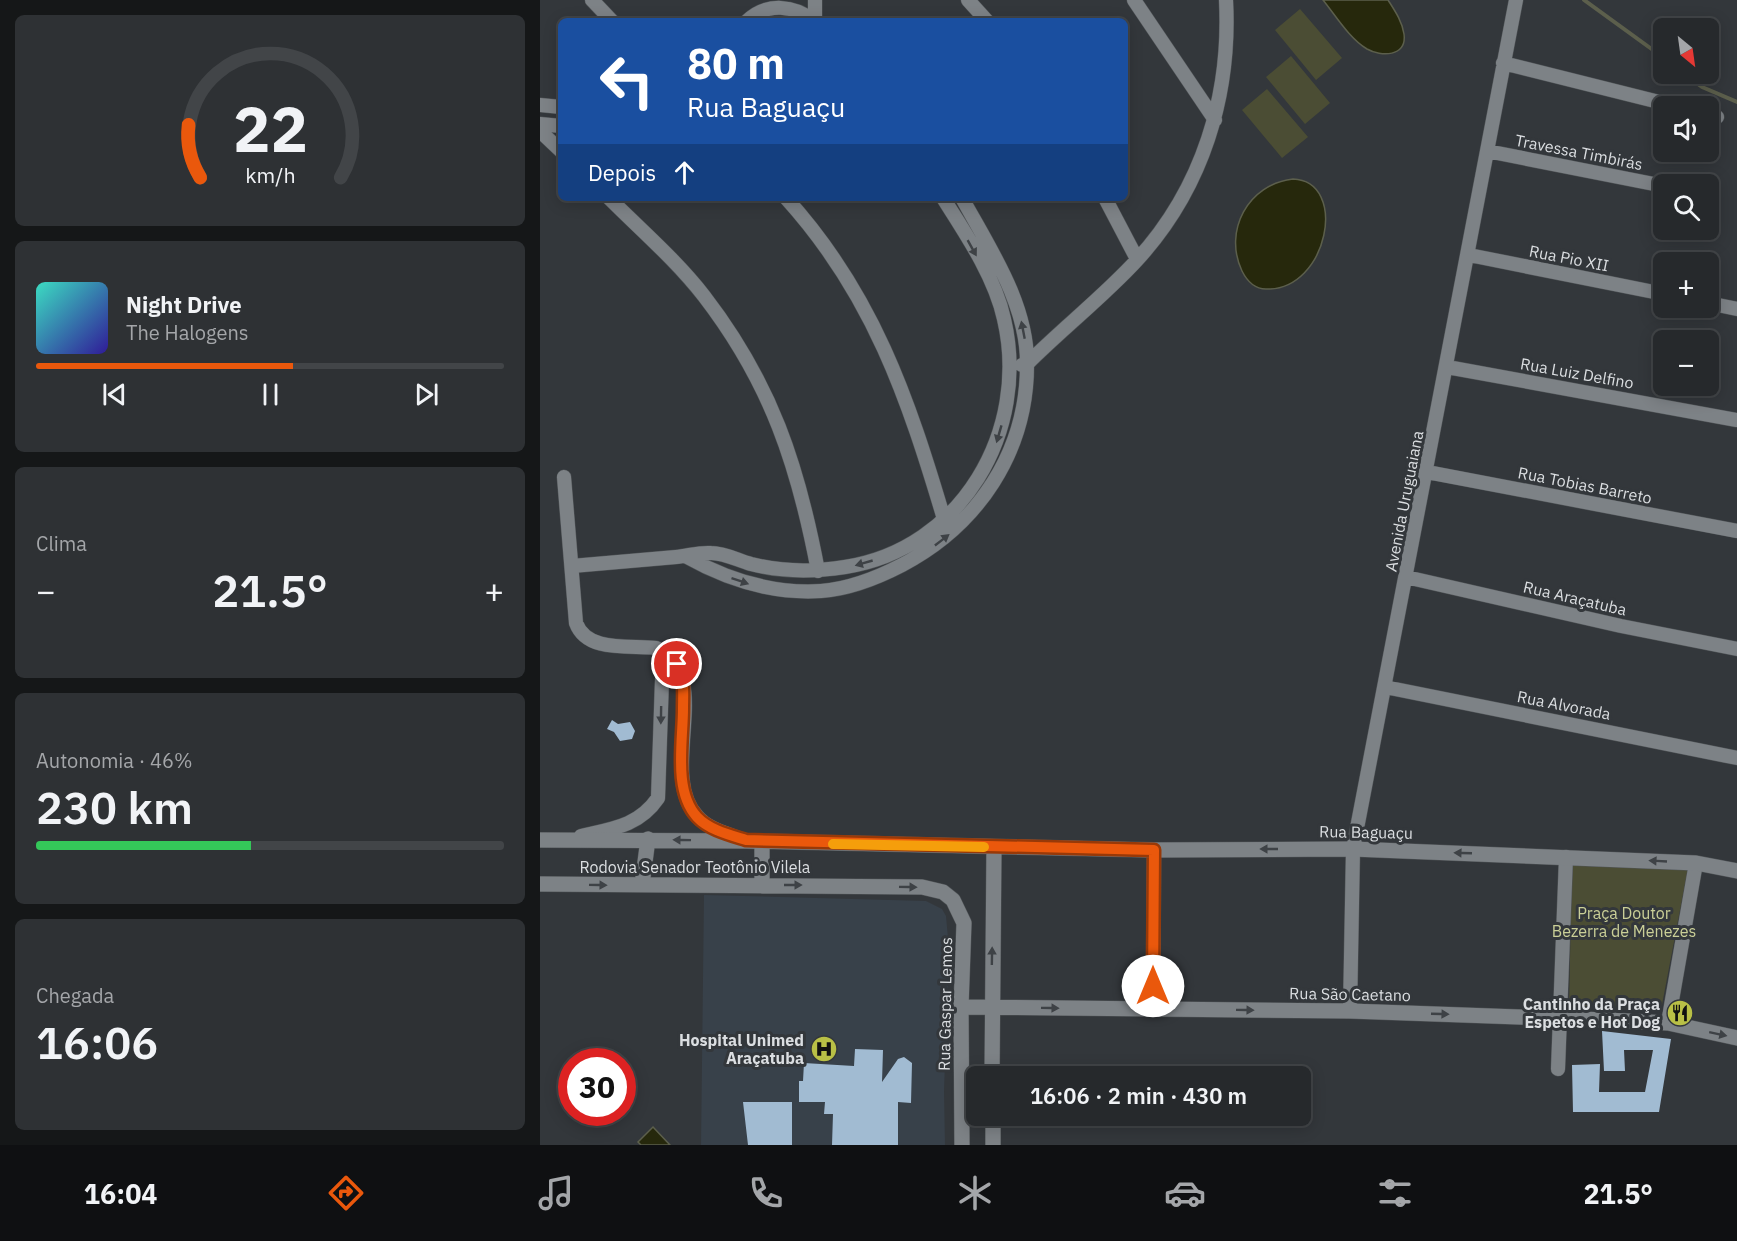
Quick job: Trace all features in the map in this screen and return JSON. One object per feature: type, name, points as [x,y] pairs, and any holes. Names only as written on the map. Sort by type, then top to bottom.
[{"type":"main road","name":"Rodovia Senador Teotônio Vilela","points":[[540,840],[648,839],[994,847]]},
{"type":"main road","points":[[642,885],[648,839]]},
{"type":"main road","points":[[754,841],[762,886]]},
{"type":"main road","points":[[992,1066],[994,847]]},
{"type":"main road","name":"Rua Baguaçu","points":[[994,847],[1154,850],[1353,849],[1696,863],[1737,871]]},
{"type":"main road","name":"Rodovia Senador Teotônio Vilela","points":[[540,884],[850,886]]},
{"type":"main road","name":"Rua Gaspar Lemos","points":[[850,886],[922,887],[943,892],[953,900],[964,923],[961,1007],[962,1145]]},
{"type":"main road","name":"Rua São Caetano","points":[[961,1007],[1350,1011],[1668,1023],[1737,1038]]},
{"type":"main road","points":[[993,1126],[993,1145]]},
{"type":"street","points":[[592,0],[609,18]]},
{"type":"street","points":[[814,0],[815,18]]},
{"type":"street","points":[[968,0],[984,18]]},
{"type":"street","points":[[1134,0],[1215,120]]},
{"type":"street","points":[[1012,368],[1028,363],[1137,259],[1180,201],[1205,152],[1221,94],[1228,35],[1226,0]]},
{"type":"street","name":"Avenida Uruguaiana","points":[[1350,1011],[1353,849],[1469,255],[1516,0]]},
{"type":"street","points":[[752,18],[775,4],[794,9],[810,18]]},
{"type":"street","points":[[1503,63],[1653,100]]},
{"type":"street","points":[[540,105],[558,107]]},
{"type":"street","points":[[540,124],[558,126]]},
{"type":"street","points":[[540,131],[558,148]]},
{"type":"street","name":"Travessa Timbirás","points":[[1487,151],[1653,184]]},
{"type":"street","points":[[612,201],[674,262],[703,296],[731,334],[752,370],[774,410],[789,449],[802,492],[818,571]]},
{"type":"street","points":[[789,201],[823,241],[851,284],[876,330],[902,387],[944,519]]},
{"type":"street","points":[[572,566],[716,553],[748,563],[790,570],[818,571],[874,560],[911,543],[944,519],[975,485],[994,453],[1008,397],[1012,368],[1004,318],[996,294],[945,201]]},
{"type":"street","points":[[687,556],[712,571],[746,583],[789,591],[821,591],[859,584],[918,556],[956,529],[982,501],[1002,470],[1017,435],[1026,399],[1028,363],[1023,326],[1012,293],[964,201]]},
{"type":"street","points":[[1107,201],[1137,259]]},
{"type":"street","name":"Rua Pio XII","points":[[1469,255],[1653,292]]},
{"type":"street","points":[[1719,305],[1737,309]]},
{"type":"street","name":"Rua Luiz Delfino","points":[[1447,367],[1737,420]]},
{"type":"street","name":"Rua Tobias Barreto","points":[[1427,472],[1737,531]]},
{"type":"street","points":[[564,477],[580,633],[595,643],[656,648],[679,667],[683,680],[682,778],[686,799],[697,816],[712,828],[754,841]]},
{"type":"street","points":[[911,543],[918,556]]},
{"type":"street","points":[[789,591],[790,570]]},
{"type":"street","name":"Rua Araçatuba","points":[[1406,577],[1621,626],[1737,649]]},
{"type":"street","points":[[565,840],[636,821],[649,812],[658,798],[662,680],[672,659]]},
{"type":"street","name":"Rua Alvorada","points":[[1385,687],[1737,758]]},
{"type":"street","points":[[1153,1009],[1154,850]]},
{"type":"street","points":[[1558,1070],[1566,857]]},
{"type":"street","points":[[1668,1023],[1696,863]]},
{"type":"shaded area","points":[[1323,0],[1388,0],[1403,29],[1404,42],[1397,51],[1392,53],[1379,53],[1367,49],[1349,33]]},
{"type":"shaded area","points":[[1293,179],[1310,184],[1321,197],[1325,215],[1324,236],[1317,256],[1304,273],[1287,285],[1266,289],[1258,288],[1246,278],[1237,256],[1238,226],[1252,200],[1263,190]]},
{"type":"shaded area","name":"Hospital Unimed Araçatuba","points":[[704,895],[926,901],[942,909],[946,916],[949,949],[944,1091],[945,1145],[701,1145]]},
{"type":"shaded area","points":[[653,1127],[670,1145],[641,1145],[638,1142]]},
{"type":"green space","points":[[1300,9],[1342,58],[1316,80],[1275,30]]},
{"type":"green space","points":[[1291,56],[1330,103],[1305,124],[1266,77]]},
{"type":"green space","points":[[1267,89],[1308,137],[1282,158],[1242,110]]},
{"type":"green space","name":"Praça Doutor Bezerra de Menezes","points":[[1572,862],[1688,868],[1661,1010],[1569,1007]]},
{"type":"building","points":[[612,720],[618,724],[630,722],[635,731],[632,739],[620,741],[614,732],[607,729]]},
{"type":"building","points":[[1602,1031],[1671,1039],[1659,1112],[1573,1112],[1572,1065],[1600,1064],[1599,1092],[1645,1092],[1653,1050],[1624,1050],[1625,1071],[1604,1071]]},
{"type":"building","points":[[855,1049],[883,1050],[882,1082],[898,1059],[904,1057],[912,1063],[911,1103],[898,1102],[898,1145],[832,1145],[833,1114],[824,1114],[825,1102],[799,1102],[799,1081],[803,1081],[804,1063],[854,1066]]},
{"type":"building","points":[[743,1102],[792,1102],[792,1145],[748,1145]]},
{"type":"waterway","points":[[1584,0],[1653,50]]},
{"type":"waterway","points":[[1698,84],[1737,102]]},
{"type":"slow traffic","points":[[833,844],[984,847]]},
{"type":"place","name":"Cantinho da Praça Espetos e Hot Dog","points":[[1680,1013]]},
{"type":"place","name":"Hospital Unimed Araçatuba","points":[[824,1049]]},
{"type":"route","points":[[677,664],[683,680],[682,778],[686,799],[697,816],[712,828],[746,840],[1154,850],[1153,986]]}]
